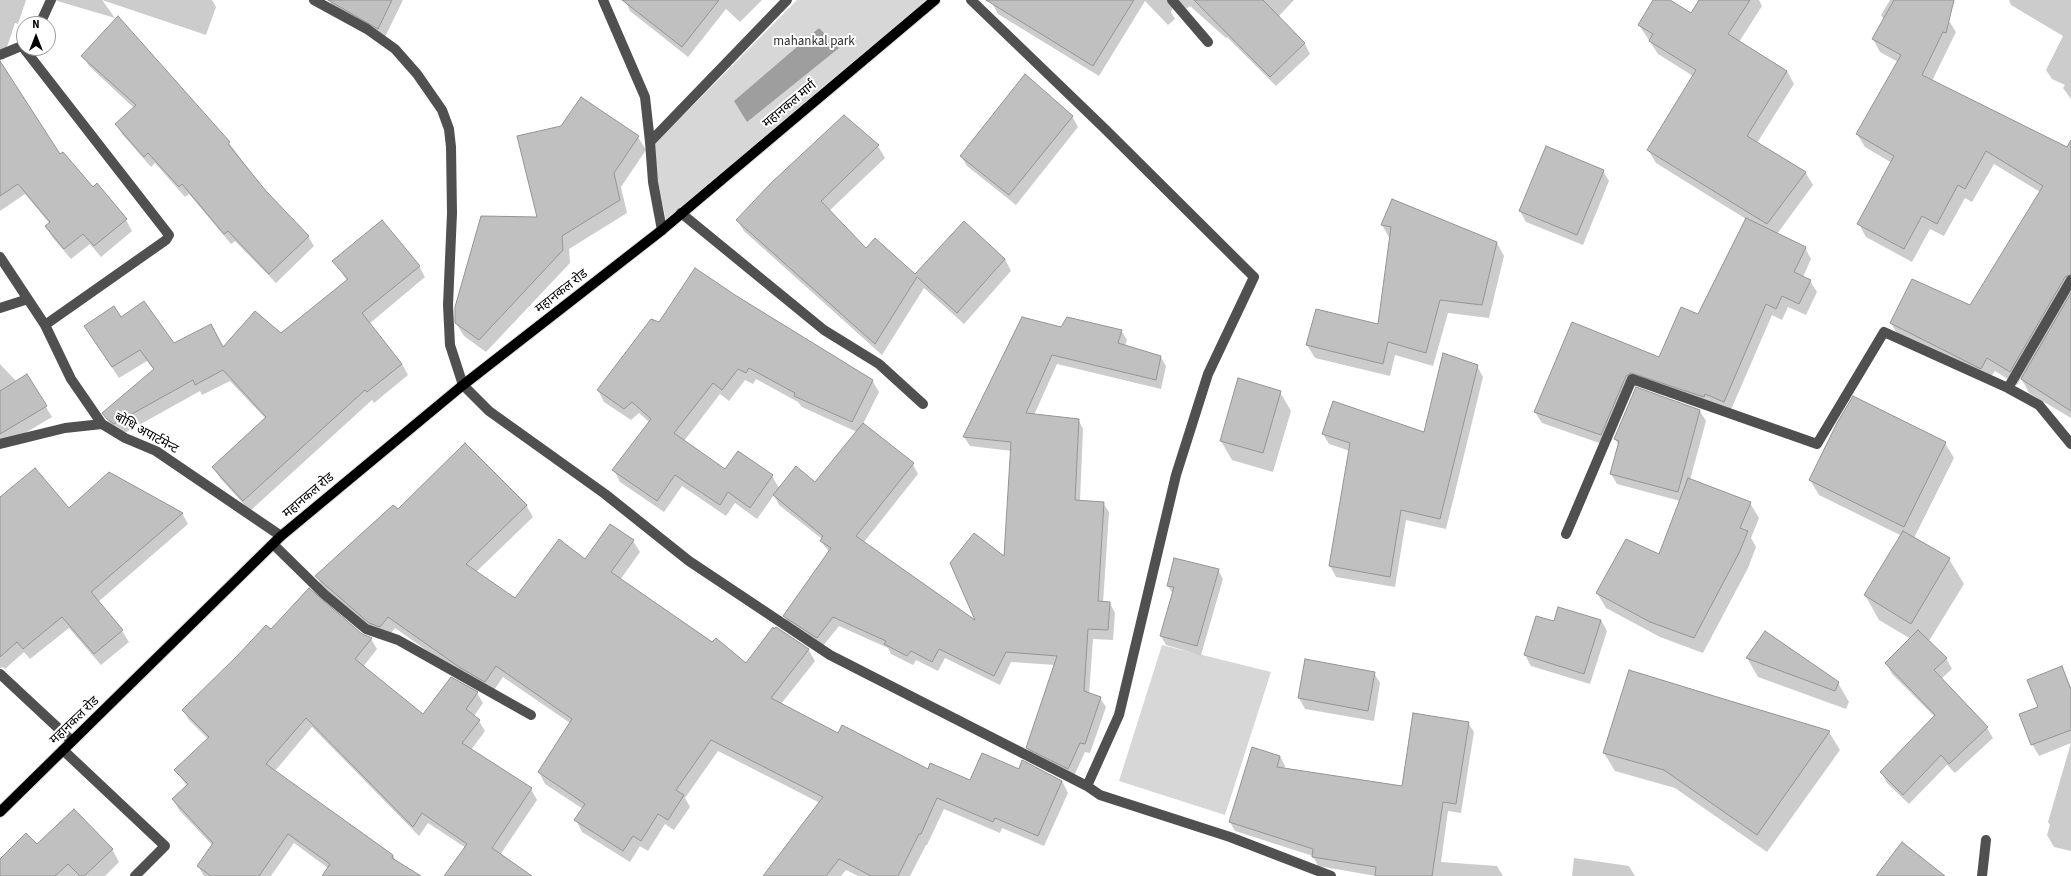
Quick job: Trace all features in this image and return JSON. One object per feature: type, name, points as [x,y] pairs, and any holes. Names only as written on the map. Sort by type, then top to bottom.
[{"type":"main road","name":"महानकल मार्ग","points":[[662,230],[935,0]]},
{"type":"main road","name":"महानकल रोड","points":[[0,812],[282,536],[464,385],[662,230]]},
{"type":"street","points":[[43,16],[50,0]]},
{"type":"street","points":[[314,0],[367,29],[395,49],[417,74],[442,110],[449,129],[451,147],[452,214],[448,305],[450,345],[464,385],[489,411],[605,494],[689,561],[830,655],[1087,786],[1100,795],[1230,837],[1331,876]]},
{"type":"street","points":[[603,0],[646,97],[653,182],[662,230]]},
{"type":"street","points":[[650,142],[787,0]]},
{"type":"street","points":[[971,0],[1104,128],[1254,278],[1208,374],[1176,475],[1119,715],[1087,786]]},
{"type":"street","points":[[1172,0],[1208,42]]},
{"type":"street","points":[[0,55],[16,49]]},
{"type":"street","points":[[31,56],[169,235],[166,240],[44,325]]},
{"type":"street","points":[[681,214],[824,330],[879,364],[923,404]]},
{"type":"street","name":"बोधि अपार्टमेन्ट","points":[[0,257],[44,325],[71,379],[102,424],[125,438],[156,451],[282,536]]},
{"type":"street","points":[[2008,388],[2071,280]]},
{"type":"street","points":[[0,308],[28,299]]},
{"type":"street","points":[[1566,534],[1632,379],[1817,444],[1884,332],[2008,388],[2039,405],[2071,444]]},
{"type":"street","points":[[0,444],[65,428],[102,424]]},
{"type":"street","points":[[273,544],[324,594],[366,629],[398,640],[531,715]]},
{"type":"street","points":[[0,674],[72,742]]},
{"type":"street","points":[[63,750],[165,846],[135,876]]},
{"type":"street","points":[[1982,876],[1986,840]]},
{"type":"green space","name":"mahankal park","points":[[797,0],[926,0],[914,12],[666,220],[651,148]]},
{"type":"green space","points":[[1162,645],[1271,672],[1225,815],[1119,781]]},
{"type":"shaded area","points":[[819,28],[839,48],[747,122],[734,101]]},
{"type":"building","points":[[328,0],[392,0],[378,29]]},
{"type":"building","points":[[622,0],[719,0],[682,47]]},
{"type":"building","points":[[986,0],[1134,0],[1093,66]]},
{"type":"building","points":[[1194,0],[1263,0],[1305,43],[1270,77]]},
{"type":"building","points":[[1653,0],[1670,0],[1691,13],[1699,0],[1750,0],[1728,34],[1787,71],[1747,136],[1806,172],[1767,224],[1647,150],[1696,70],[1649,41],[1653,34],[1638,25]]},
{"type":"building","points":[[1894,0],[1954,0],[1946,33],[1943,32],[1922,75],[2067,147],[2071,140],[2071,274],[2065,277],[2010,372],[1987,358],[1981,369],[1890,323],[1912,279],[1970,305],[2043,186],[1986,151],[1965,189],[1958,185],[1937,224],[1922,216],[1904,249],[1857,224],[1894,156],[1856,134],[1901,55],[1872,39]]},
{"type":"building","points":[[118,16],[230,142],[228,144],[266,191],[309,236],[269,274],[228,231],[224,234],[182,184],[179,187],[148,153],[144,157],[115,124],[136,105],[81,56]]},
{"type":"building","points":[[0,61],[60,154],[63,152],[93,187],[97,183],[127,219],[94,246],[83,234],[64,249],[45,226],[50,222],[18,184],[0,196]]},
{"type":"building","points":[[1025,74],[1073,116],[1009,195],[960,156]]},
{"type":"building","points":[[581,97],[639,136],[614,173],[620,200],[562,236],[563,250],[479,340],[455,323],[455,307],[481,216],[537,217],[517,136],[561,126]]},
{"type":"building","points":[[844,115],[879,145],[821,201],[866,248],[875,238],[915,274],[964,221],[1005,259],[957,313],[917,277],[875,344],[736,220],[771,183]]},
{"type":"building","points":[[1546,146],[1604,170],[1577,235],[1519,211]]},
{"type":"building","points":[[1392,199],[1497,242],[1482,305],[1440,300],[1426,353],[1388,342],[1383,364],[1306,345],[1316,309],[1378,324],[1391,227],[1381,225]]},
{"type":"building","points":[[1746,218],[1806,247],[1794,272],[1811,280],[1799,304],[1782,296],[1776,309],[1766,304],[1724,402],[1705,394],[1704,397],[1631,373],[1626,376],[1601,435],[1534,412],[1572,322],[1659,357],[1681,307],[1698,314]]},
{"type":"building","points":[[382,220],[420,266],[362,313],[402,364],[367,392],[365,390],[243,501],[212,467],[266,417],[223,370],[195,385],[193,380],[114,424],[102,413],[154,369],[140,350],[112,367],[84,326],[114,306],[121,317],[144,301],[174,343],[211,324],[223,347],[255,311],[281,333],[348,279],[332,261]]},
{"type":"building","points":[[695,268],[735,295],[873,380],[852,422],[794,396],[795,393],[749,368],[746,373],[738,369],[722,390],[713,383],[674,433],[725,469],[738,451],[773,475],[750,508],[728,492],[720,505],[675,475],[657,501],[612,470],[651,419],[632,402],[624,409],[597,390],[651,319],[659,322]]},
{"type":"building","points":[[2071,293],[2071,411],[2021,379]]},
{"type":"building","points":[[1022,317],[1061,327],[1067,317],[1122,330],[1118,343],[1161,356],[1156,380],[1052,355],[1026,413],[1079,419],[1075,500],[1104,502],[1098,601],[1110,602],[1108,630],[1088,629],[1084,691],[1101,697],[1085,744],[1080,743],[1068,769],[1026,748],[1057,656],[1006,652],[994,676],[939,649],[932,662],[911,651],[907,656],[884,644],[886,641],[833,617],[817,638],[783,616],[831,548],[820,541],[823,536],[773,495],[796,466],[815,482],[863,423],[914,463],[856,536],[975,620],[950,563],[974,533],[1004,556],[1011,442],[963,437]]},
{"type":"building","points":[[1443,353],[1478,365],[1440,519],[1401,510],[1390,577],[1329,566],[1350,443],[1322,434],[1333,401],[1424,432]]},
{"type":"building","points":[[27,374],[47,406],[0,434],[0,391]]},
{"type":"building","points":[[1238,378],[1281,391],[1263,453],[1220,441]]},
{"type":"building","points":[[1636,387],[1700,410],[1678,492],[1610,474],[1619,441],[1614,439]]},
{"type":"building","points":[[1853,396],[1946,442],[1904,527],[1809,480],[1837,423]]},
{"type":"building","points":[[465,443],[527,505],[466,564],[515,598],[559,539],[585,559],[610,524],[634,540],[611,572],[712,642],[716,638],[746,663],[773,627],[774,629],[776,627],[809,649],[771,698],[838,733],[842,725],[928,769],[930,763],[970,780],[982,753],[1019,769],[1022,760],[1062,781],[1038,836],[995,818],[993,822],[937,798],[921,834],[919,834],[898,876],[871,876],[839,859],[826,876],[763,876],[823,797],[711,740],[676,790],[684,795],[668,820],[658,814],[641,841],[633,836],[623,851],[574,820],[585,804],[538,772],[572,719],[496,666],[485,682],[459,667],[388,617],[380,627],[369,623],[315,576],[393,505],[398,509]]},
{"type":"building","points":[[35,468],[69,508],[109,472],[183,513],[91,592],[123,630],[94,654],[62,617],[23,649],[17,642],[0,657],[0,497]]},
{"type":"building","points":[[1688,478],[1751,502],[1740,528],[1748,531],[1739,553],[1694,638],[1650,622],[1596,593],[1626,539],[1659,554]]},
{"type":"building","points":[[1903,531],[1950,558],[1911,624],[1864,595]]},
{"type":"building","points":[[1174,558],[1219,569],[1197,646],[1160,636],[1174,587],[1167,586]]},
{"type":"building","points":[[309,588],[362,634],[372,638],[355,659],[423,714],[451,677],[478,692],[466,709],[480,720],[462,743],[532,788],[492,848],[532,876],[444,876],[467,844],[422,813],[413,827],[306,718],[266,764],[393,855],[392,858],[421,876],[322,876],[330,864],[288,834],[259,876],[211,876],[197,866],[213,843],[172,799],[188,784],[174,770],[209,737],[182,710],[266,625],[271,629]]},
{"type":"building","points":[[1558,607],[1601,620],[1584,674],[1524,655],[1536,616],[1554,621]]},
{"type":"building","points":[[1918,630],[1947,658],[1934,670],[1988,727],[1949,764],[1941,755],[1903,795],[1880,772],[1935,715],[1885,663]]},
{"type":"building","points":[[1765,631],[1839,682],[1835,691],[1746,658]]},
{"type":"building","points":[[1305,659],[1375,672],[1368,711],[1298,698]]},
{"type":"building","points":[[2062,666],[2071,690],[2071,730],[2031,745],[2019,714],[2038,707],[2027,680]]},
{"type":"building","points":[[1629,670],[1830,731],[1757,835],[1664,770],[1603,753]]},
{"type":"building","points":[[1413,713],[1469,722],[1456,804],[1443,802],[1432,876],[1375,876],[1376,867],[1312,857],[1313,849],[1229,822],[1252,747],[1280,756],[1277,767],[1402,786]]},
{"type":"building","points":[[74,809],[113,849],[84,876],[80,876],[68,864],[55,876],[0,876],[0,859],[26,833],[37,844]]},
{"type":"building","points":[[1902,842],[1945,876],[1876,876]]}]
